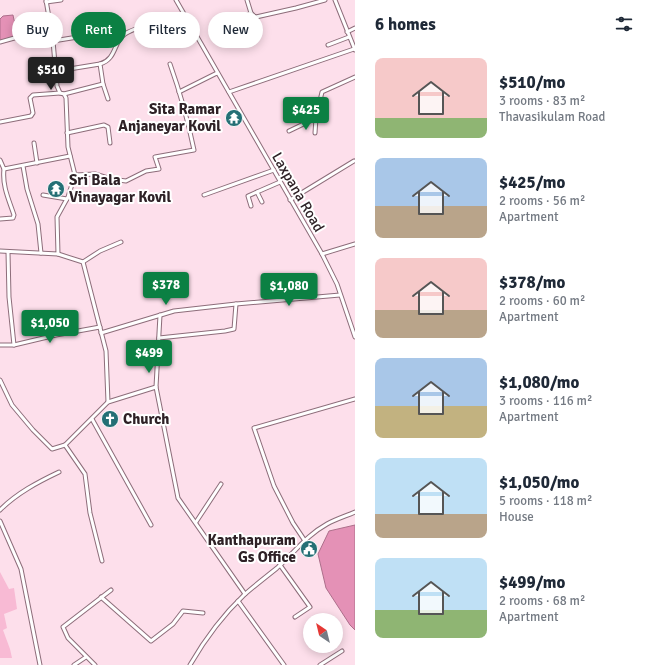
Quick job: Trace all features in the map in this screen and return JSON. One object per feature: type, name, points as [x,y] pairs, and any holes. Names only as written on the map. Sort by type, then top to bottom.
[{"type":"street","points":[[47,12],[46,1],[61,0]]},
{"type":"street","name":"Laxpana Road","points":[[176,0],[182,12]]},
{"type":"street","points":[[247,0],[251,12]]},
{"type":"street","points":[[263,15],[302,7],[325,0]]},
{"type":"street","points":[[229,92],[355,50],[335,0]]},
{"type":"street","points":[[347,32],[355,28]]},
{"type":"street","points":[[32,78],[56,71],[106,62],[113,54],[124,34],[134,30]]},
{"type":"street","points":[[328,45],[349,37]]},
{"type":"street","points":[[0,42],[12,39]]},
{"type":"street","name":"Laxpana Road","points":[[200,43],[322,254],[337,284],[355,337]]},
{"type":"street","points":[[54,48],[57,86],[60,93]]},
{"type":"street","points":[[100,64],[103,84],[108,99]]},
{"type":"street","points":[[75,175],[95,174],[111,179],[126,181],[146,171],[159,169],[155,157],[194,150],[170,64]]},
{"type":"street","points":[[179,92],[217,73]]},
{"type":"street","points":[[315,133],[316,118],[322,92],[355,77]]},
{"type":"street","points":[[0,122],[31,116],[33,113],[30,98],[33,95],[64,94],[103,84]]},
{"type":"street","points":[[58,254],[57,217],[67,199],[75,175],[68,147],[66,98],[64,94]]},
{"type":"street","points":[[289,131],[316,118]]},
{"type":"street","points":[[67,133],[104,125],[108,127],[110,143]]},
{"type":"street","points":[[34,143],[37,163]]},
{"type":"street","points":[[0,155],[0,160],[4,169],[4,186],[14,215],[13,218],[0,219]]},
{"type":"street","points":[[4,169],[70,156]]},
{"type":"street","points":[[290,200],[354,161]]},
{"type":"street","points":[[23,166],[27,189],[38,224],[41,253]]},
{"type":"street","points":[[204,195],[274,170]]},
{"type":"street","points":[[251,206],[248,196],[280,182]]},
{"type":"street","points":[[257,192],[262,202]]},
{"type":"street","points":[[42,195],[67,199]]},
{"type":"street","points":[[83,262],[100,251],[122,242]]},
{"type":"street","points":[[322,254],[355,244]]},
{"type":"street","points":[[0,251],[58,254],[83,262]]},
{"type":"street","points":[[8,252],[9,297],[14,345]]},
{"type":"street","points":[[83,262],[106,351],[108,402]]},
{"type":"street","points":[[101,333],[174,311],[340,295]]},
{"type":"street","points":[[159,338],[234,329],[236,304]]},
{"type":"street","points":[[160,315],[156,387],[178,498],[245,594]]},
{"type":"street","points":[[0,345],[14,345],[100,327]]},
{"type":"street","points":[[0,380],[12,405],[33,430],[52,449],[65,444],[108,402],[156,387]]},
{"type":"street","points":[[305,541],[274,486],[254,428],[355,399]]},
{"type":"street","points":[[92,418],[151,525]]},
{"type":"street","points":[[65,444],[85,474],[90,513],[102,561]]},
{"type":"street","points":[[0,510],[10,500],[34,484],[59,472]]},
{"type":"street","points":[[196,522],[221,484]]},
{"type":"street","points":[[190,665],[204,642],[245,594],[280,565],[305,541],[327,524],[355,512]]},
{"type":"street","points":[[0,521],[21,569],[40,665]]},
{"type":"street","points":[[280,565],[310,607],[295,616]]},
{"type":"street","points":[[95,665],[68,638],[63,627],[110,590]]},
{"type":"street","points":[[101,597],[151,641],[173,624],[183,611],[203,613]]},
{"type":"street","points":[[238,601],[284,665]]},
{"type":"street","points":[[320,665],[339,653]]},
{"type":"street","points":[[74,665],[86,657]]},
{"type":"shaded area","points":[[12,15],[12,38],[0,41],[0,19],[3,16]]},
{"type":"shaded area","points":[[355,525],[355,630],[350,625],[326,588],[318,554],[329,531]]},
{"type":"shaded area","points":[[0,572],[9,589],[14,588],[17,609],[4,614],[7,628],[3,630],[12,658],[0,658]]},
{"type":"place","name":"Sita Ramar Anjaneyar Kovil","points":[[234,118]]},
{"type":"place","name":"Sri Bala Vinayagar Kovil","points":[[56,189]]},
{"type":"place","name":"Church","points":[[110,419]]},
{"type":"place","name":"Kanthapuram Gs Office","points":[[309,549]]}]
